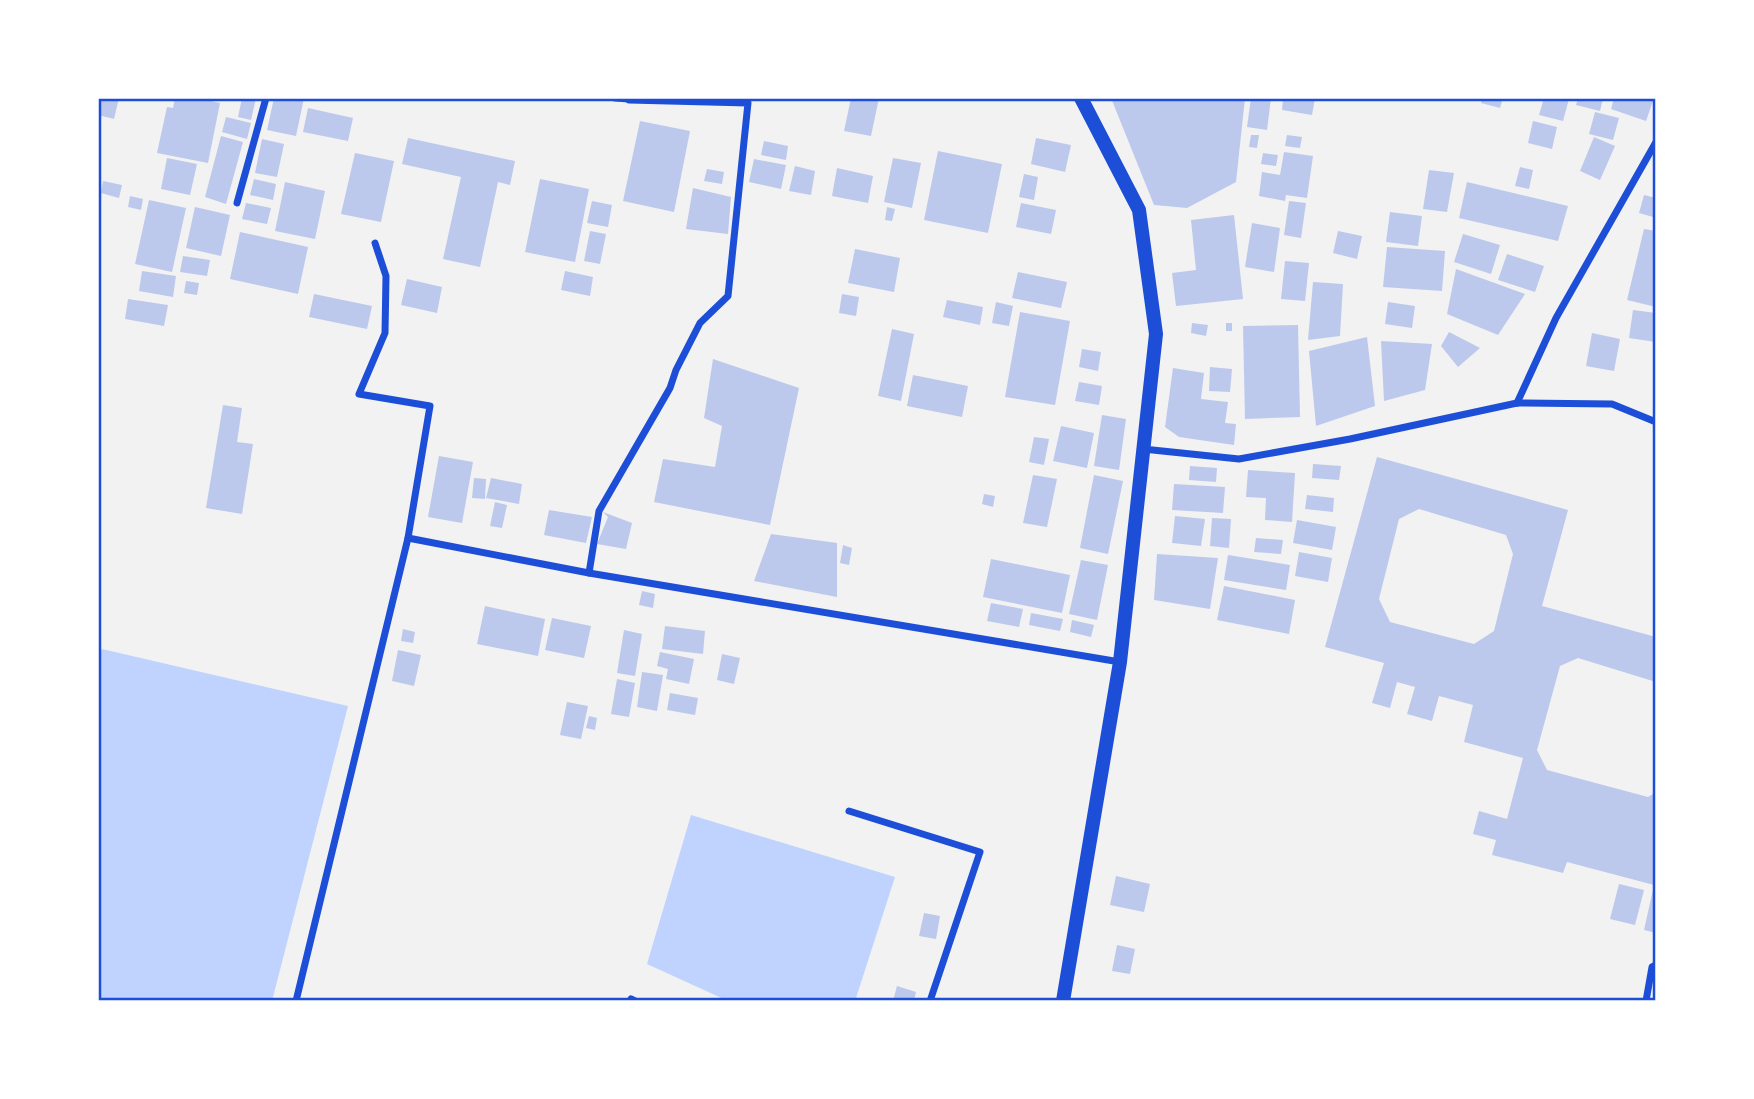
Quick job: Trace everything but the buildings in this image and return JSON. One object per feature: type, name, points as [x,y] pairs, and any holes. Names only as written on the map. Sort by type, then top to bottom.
[{"type":"main road","points":[[1063,1001],[1120,662],[1156,334],[1139,210],[1081,98]]},
{"type":"street","points":[[237,203],[266,98]]},
{"type":"street","points":[[589,573],[599,511],[670,388],[700,323],[729,296],[748,103],[615,98]]},
{"type":"street","points":[[1517,403],[1556,318],[1656,142]]},
{"type":"street","points":[[296,1001],[408,538],[430,406],[359,394],[385,333],[386,276],[375,243]]},
{"type":"street","points":[[1143,449],[1239,459],[1350,439],[1517,403],[1612,404],[1656,422]]},
{"type":"street","points":[[408,538],[589,573],[1120,662]]},
{"type":"street","points":[[849,811],[980,852],[930,1001]]},
{"type":"street","points":[[1646,1001],[1652,967],[1656,965]]},
{"type":"water","points":[[102,649],[348,706],[272,1001],[98,1001],[98,657]]},
{"type":"water","points":[[691,815],[895,877],[855,1001],[728,1001],[647,964]]}]
